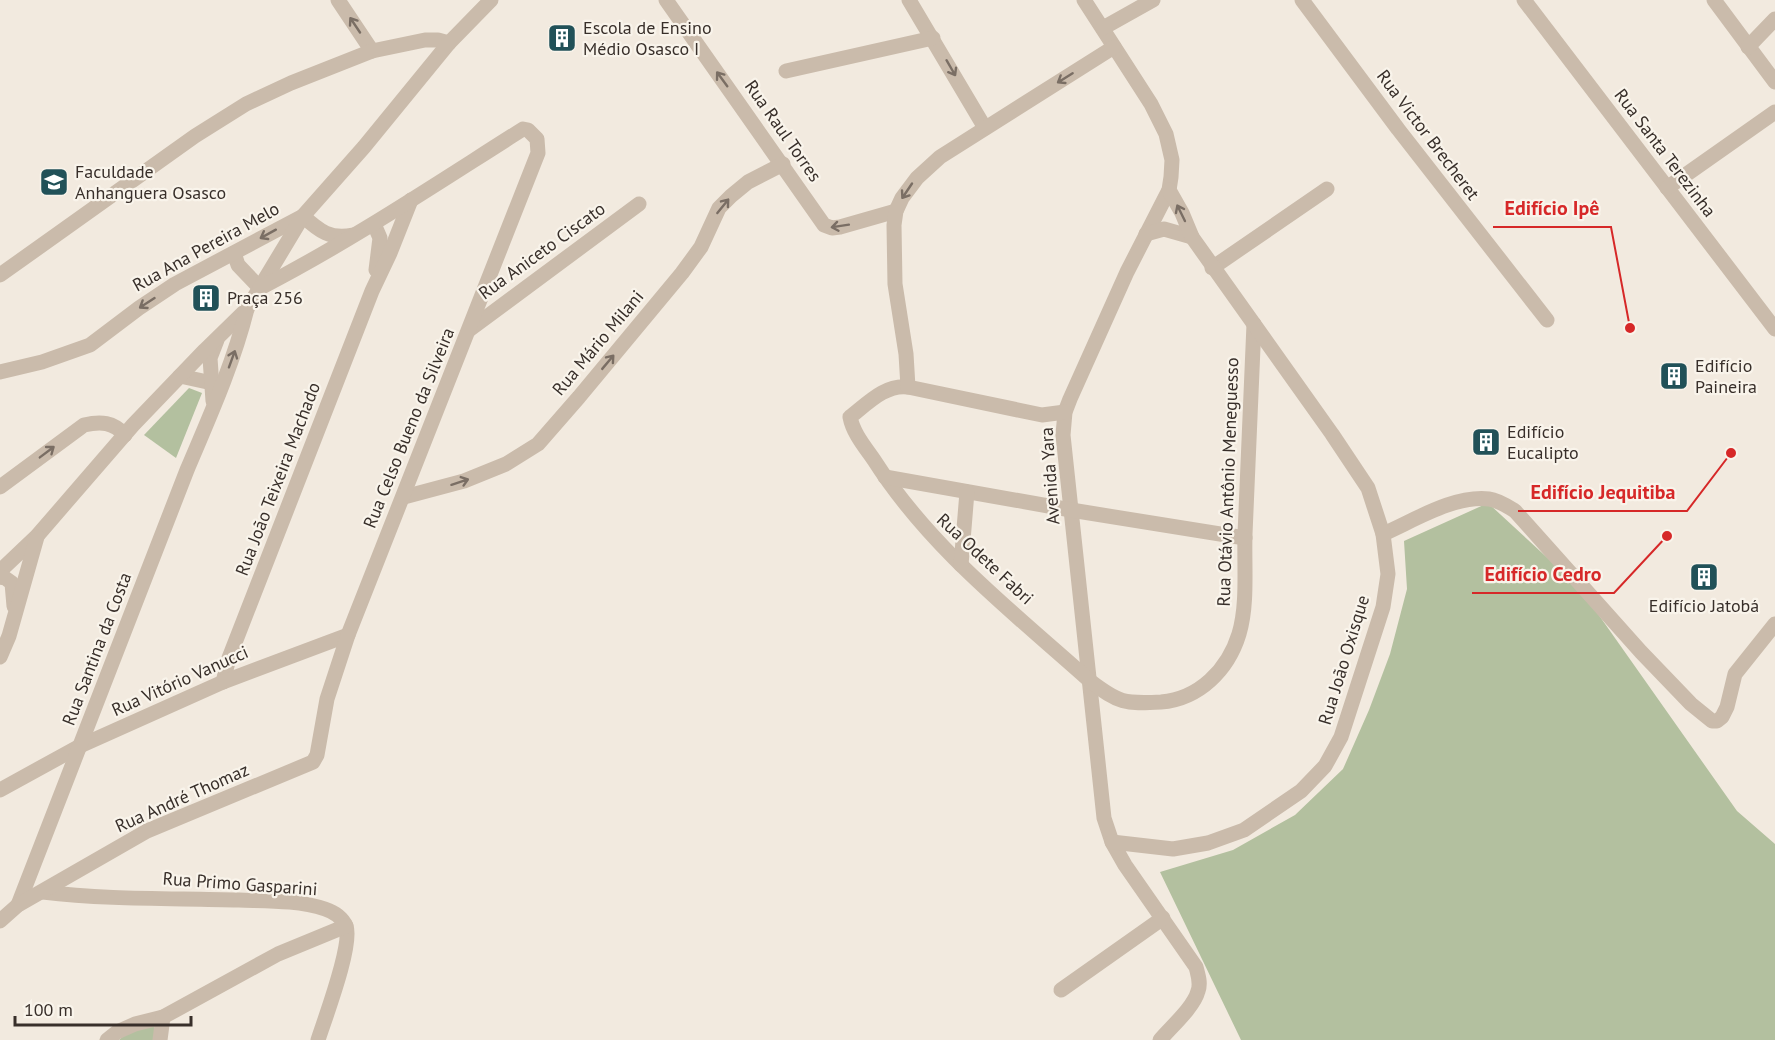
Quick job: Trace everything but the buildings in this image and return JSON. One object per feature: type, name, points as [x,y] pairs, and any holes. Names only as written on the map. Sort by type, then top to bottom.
[{"type":"street","points":[[338,0],[372,51]]},
{"type":"street","points":[[0,571],[37,536],[124,435],[247,309],[303,216],[364,147],[448,43],[491,0]]},
{"type":"street","name":"Rua Raul Torres","points":[[666,0],[824,225],[840,227],[896,211]]},
{"type":"street","points":[[909,0],[985,128]]},
{"type":"street","name":"Avenida Yara","points":[[1084,0],[1151,104],[1166,134],[1172,160],[1169,190],[1127,272],[1065,412],[1063,435],[1104,818],[1112,842],[1125,865],[1196,967],[1199,980],[1196,996],[1160,1040]]},
{"type":"street","points":[[1103,28],[1153,0]]},
{"type":"street","name":"Rua Victor Brecheret","points":[[1302,0],[1398,129],[1547,320]]},
{"type":"street","name":"Rua Santa Terezinha","points":[[1524,0],[1775,329]]},
{"type":"street","points":[[1714,0],[1775,82]]},
{"type":"street","points":[[1749,47],[1775,19]]},
{"type":"street","points":[[786,71],[933,38]]},
{"type":"street","points":[[0,275],[103,200],[230,113],[291,83],[372,51],[425,40],[448,43]]},
{"type":"street","points":[[1065,412],[1042,415],[908,387],[906,354],[895,284],[896,211],[905,193],[917,178],[940,157],[1114,47]]},
{"type":"street","points":[[1667,188],[1775,112]]},
{"type":"street","name":"Rua Celso Bueno da Silveira","points":[[318,751],[325,707],[348,635],[538,153],[537,138],[528,130],[523,129],[411,200]]},
{"type":"street","name":"Rua Mário Milani","points":[[404,497],[472,478],[506,465],[538,444],[682,273],[701,247],[719,208],[748,182],[783,164]]},
{"type":"street","points":[[1212,268],[1328,189]]},
{"type":"street","name":"Rua João Oxisque","points":[[1112,842],[1173,849],[1208,843],[1244,830],[1301,792],[1325,766],[1341,737],[1383,607],[1388,574],[1383,534],[1368,488],[1254,324],[1212,268],[1192,237],[1169,190]]},
{"type":"street","points":[[260,288],[359,234],[411,200]]},
{"type":"street","name":"Rua João Teixeira Machado","points":[[223,682],[229,658],[372,291],[411,200]]},
{"type":"street","name":"Rua Aniceto Ciscato","points":[[469,330],[639,204]]},
{"type":"street","points":[[303,216],[316,229],[326,234],[343,237],[359,234]]},
{"type":"street","name":"Rua Ana Pereira Melo","points":[[0,372],[59,357],[90,345],[139,308],[176,284],[303,216]]},
{"type":"street","name":"Rua João Teixeira Machado","points":[[372,291],[380,247],[380,238],[374,224]]},
{"type":"street","points":[[1146,234],[1164,229],[1192,237]]},
{"type":"street","points":[[316,259],[324,246],[326,234]]},
{"type":"street","points":[[234,253],[238,265],[260,288]]},
{"type":"street","name":"Rua Santina da Costa","points":[[18,905],[187,470],[214,407],[240,336],[247,309]]},
{"type":"street","name":"Rua Otávio Antônio Meneguesso","points":[[1090,681],[1112,698],[1133,703],[1167,701],[1190,694],[1211,681],[1227,662],[1239,634],[1245,586],[1254,324]]},
{"type":"street","name":"Rua Santina da Costa","points":[[214,407],[210,358],[219,336]]},
{"type":"street","points":[[180,376],[212,383]]},
{"type":"street","name":"Rua Odete Fabri","points":[[908,387],[898,386],[887,389],[850,417],[852,426],[885,477],[918,521],[961,566],[1090,681]]},
{"type":"street","points":[[1042,415],[1063,435]]},
{"type":"street","points":[[0,487],[84,425],[93,423],[115,425],[124,435]]},
{"type":"street","points":[[885,477],[1245,538]]},
{"type":"street","points":[[961,566],[966,492]]},
{"type":"street","points":[[1383,534],[1458,501],[1491,499],[1504,504],[1515,511],[1648,660],[1691,704],[1712,721],[1722,717],[1727,707],[1735,674],[1775,624]]},
{"type":"street","points":[[0,657],[9,636],[37,536]]},
{"type":"street","points":[[0,578],[5,578],[12,583],[14,600],[9,636]]},
{"type":"street","name":"Rua Vitório Vanucci","points":[[0,790],[80,746],[223,682],[348,635]]},
{"type":"street","name":"Rua André Thomaz","points":[[0,921],[18,905],[147,831],[213,802],[309,765],[316,758],[318,751]]},
{"type":"street","name":"Rua Primo Gasparini","points":[[43,892],[77,896],[300,904],[327,909],[337,914],[346,926]]},
{"type":"street","points":[[1061,990],[1163,918]]},
{"type":"street","points":[[107,1040],[135,1024],[163,1017],[278,954],[346,926],[344,956],[318,1040]]},
{"type":"street","points":[[160,1040],[163,1017]]},
{"type":"green space","points":[[189,388],[202,393],[176,458],[144,435]]},
{"type":"green space","points":[[1488,503],[1579,587],[1737,811],[1775,844],[1775,1040],[1241,1040],[1160,872],[1233,850],[1295,815],[1343,769],[1390,654],[1407,589],[1404,541]]},
{"type":"green space","points":[[153,1024],[156,1035],[154,1040],[119,1040],[127,1033]]},
{"type":"place","name":"Escola de Ensino Médio Osasco I","points":[[562,38]]},
{"type":"place","name":"Faculdade Anhanguera Osasco","points":[[54,182]]},
{"type":"place","name":"Praça 256","points":[[206,298]]},
{"type":"place","name":"Edifício Ipê","points":[[1630,328]]},
{"type":"place","name":"Edifício Paineira","points":[[1674,376]]},
{"type":"place","name":"Edifício Eucalipto","points":[[1486,442]]},
{"type":"place","name":"Edifício Jequitiba","points":[[1731,453]]},
{"type":"place","name":"Edifício Cedro","points":[[1667,536]]},
{"type":"place","name":"Edifício Jatobá","points":[[1704,577]]}]
